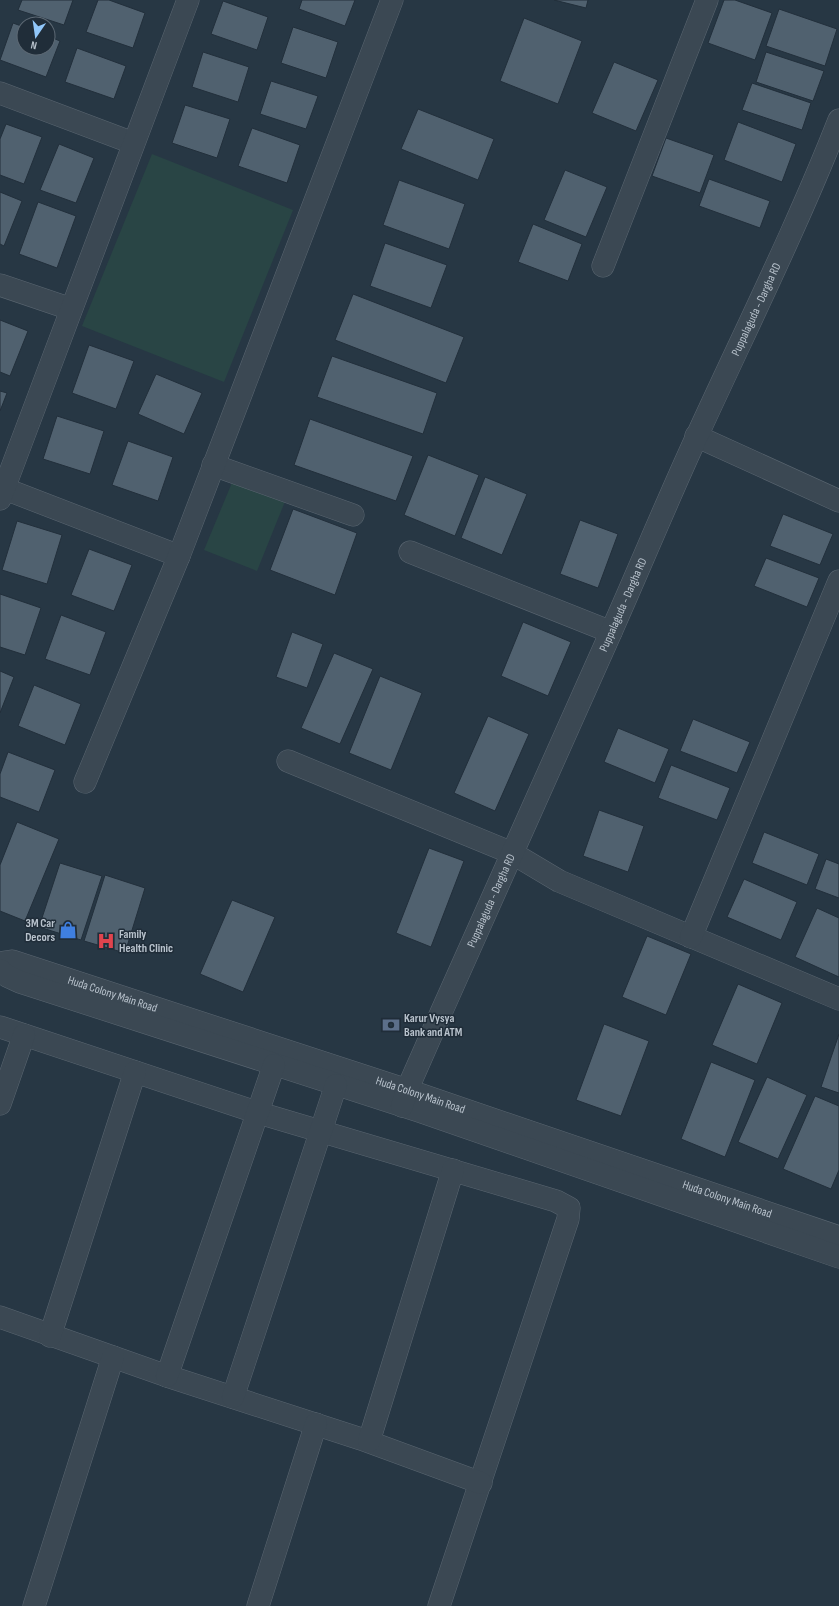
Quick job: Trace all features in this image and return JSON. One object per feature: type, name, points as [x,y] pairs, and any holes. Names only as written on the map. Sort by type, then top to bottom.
[{"type":"street","points":[[179,556],[1,491],[188,0]]},
{"type":"street","points":[[85,782],[179,556],[392,0]]},
{"type":"street","points":[[603,266],[707,0]]},
{"type":"street","points":[[0,93],[133,143]]},
{"type":"street","name":"Puppalaguda - Dargha RD","points":[[404,1098],[611,632],[696,436],[744,338],[839,120]]},
{"type":"street","points":[[0,285],[71,309]]},
{"type":"street","points":[[696,436],[839,501]]},
{"type":"street","points":[[213,465],[353,515]]},
{"type":"street","points":[[410,552],[611,632]]},
{"type":"street","points":[[691,937],[839,581]]},
{"type":"street","points":[[288,761],[512,853],[559,881],[839,999]]},
{"type":"street","points":[[5,968],[274,1065],[336,1085],[404,1098],[839,1257]]},
{"type":"street","name":"Huda Colony Main Road","points":[[5,968],[404,1098],[839,1237]]},
{"type":"street","points":[[0,1027],[259,1113],[556,1201],[569,1208],[568,1218],[439,1606]]},
{"type":"street","points":[[0,1104],[24,1035]]},
{"type":"street","points":[[167,1376],[259,1113],[274,1065]]},
{"type":"street","points":[[50,1336],[135,1072]]},
{"type":"street","points":[[233,1397],[336,1085]]},
{"type":"street","points":[[369,1441],[452,1170]]},
{"type":"street","points":[[0,1318],[167,1376],[369,1441],[481,1483]]},
{"type":"street","points":[[34,1606],[113,1357]]},
{"type":"street","points":[[258,1606],[316,1424]]},
{"type":"green space","points":[[152,154],[293,210],[224,382],[82,326]]},
{"type":"green space","points":[[236,473],[288,494],[257,571],[204,550]]},
{"type":"building","points":[[22,0],[73,0],[64,25],[56,22],[56,16],[36,16],[18,10]]},
{"type":"building","points":[[98,0],[109,0],[145,13],[133,48],[86,32]]},
{"type":"building","points":[[302,0],[355,0],[345,26],[299,9]]},
{"type":"building","points":[[554,0],[588,0],[586,8]]},
{"type":"building","points":[[724,0],[735,0],[772,13],[755,60],[708,43]]},
{"type":"building","points":[[223,1],[268,17],[257,50],[211,34]]},
{"type":"building","points":[[779,9],[837,29],[825,66],[766,46]]},
{"type":"building","points":[[524,18],[582,41],[558,104],[500,81]]},
{"type":"building","points":[[13,23],[16,24],[16,56],[54,56],[46,77],[0,60]]},
{"type":"building","points":[[293,27],[338,42],[326,78],[281,63]]},
{"type":"building","points":[[56,39],[60,41],[56,51]]},
{"type":"building","points":[[77,48],[126,66],[114,99],[65,82]]},
{"type":"building","points":[[203,52],[249,67],[238,102],[192,87]]},
{"type":"building","points":[[766,52],[824,71],[813,101],[756,82]]},
{"type":"building","points":[[614,62],[658,80],[636,131],[592,113]]},
{"type":"building","points":[[271,81],[318,96],[306,129],[260,114]]},
{"type":"building","points":[[752,83],[811,103],[802,130],[742,110]]},
{"type":"building","points":[[185,105],[230,119],[217,158],[172,143]]},
{"type":"building","points":[[418,109],[494,139],[478,180],[401,149]]},
{"type":"building","points":[[738,122],[796,144],[782,182],[724,160]]},
{"type":"building","points":[[6,124],[42,137],[24,184],[0,175],[0,139]]},
{"type":"building","points":[[252,128],[300,145],[287,183],[238,166]]},
{"type":"building","points":[[666,138],[714,155],[700,193],[652,176]]},
{"type":"building","points":[[59,144],[94,158],[76,203],[40,190]]},
{"type":"building","points":[[565,170],[607,187],[586,237],[544,220]]},
{"type":"building","points":[[709,179],[770,201],[760,228],[699,206]]},
{"type":"building","points":[[399,180],[465,204],[449,249],[383,225]]},
{"type":"building","points":[[0,192],[22,201],[4,246],[0,244]]},
{"type":"building","points":[[38,202],[76,216],[57,268],[19,254]]},
{"type":"building","points":[[533,224],[582,244],[568,281],[518,262]]},
{"type":"building","points":[[385,243],[447,265],[431,308],[370,286]]},
{"type":"building","points":[[353,294],[464,337],[446,383],[335,340]]},
{"type":"building","points":[[0,320],[28,331],[10,376],[0,372]]},
{"type":"building","points":[[89,345],[134,361],[116,409],[72,393]]},
{"type":"building","points":[[332,356],[437,393],[423,434],[317,397]]},
{"type":"building","points":[[156,374],[202,393],[184,434],[138,414]]},
{"type":"building","points":[[0,391],[7,393],[0,411]]},
{"type":"building","points":[[57,416],[104,431],[90,474],[43,459]]},
{"type":"building","points":[[310,419],[413,456],[396,501],[294,465]]},
{"type":"building","points":[[128,441],[173,457],[158,501],[112,485]]},
{"type":"building","points":[[428,455],[479,475],[455,536],[404,515]]},
{"type":"building","points":[[485,477],[527,494],[502,555],[461,538]]},
{"type":"building","points":[[293,509],[357,533],[335,595],[270,570]]},
{"type":"building","points":[[783,514],[833,534],[820,565],[770,546]]},
{"type":"building","points":[[580,520],[618,534],[598,588],[560,574]]},
{"type":"building","points":[[17,521],[62,535],[47,584],[2,570]]},
{"type":"building","points":[[89,549],[132,565],[114,611],[71,595]]},
{"type":"building","points":[[766,558],[819,578],[807,607],[754,586]]},
{"type":"building","points":[[0,594],[41,608],[25,655],[0,647]]},
{"type":"building","points":[[61,615],[106,632],[90,675],[45,659]]},
{"type":"building","points":[[523,622],[571,642],[548,696],[501,676]]},
{"type":"building","points":[[292,632],[323,644],[307,688],[276,677]]},
{"type":"building","points":[[334,653],[373,669],[340,744],[301,728]]},
{"type":"building","points":[[0,671],[14,677],[0,713]]},
{"type":"building","points":[[380,676],[422,693],[391,770],[349,753]]},
{"type":"building","points":[[34,685],[81,704],[65,745],[18,726]]},
{"type":"building","points":[[488,716],[529,734],[495,811],[454,793]]},
{"type":"building","points":[[693,719],[750,742],[737,773],[680,751]]},
{"type":"building","points":[[618,728],[669,749],[655,783],[604,762]]},
{"type":"building","points":[[8,752],[55,770],[39,812],[0,797],[0,774]]},
{"type":"building","points":[[671,765],[730,788],[717,820],[658,798]]},
{"type":"building","points":[[599,810],[644,826],[628,872],[583,856]]},
{"type":"building","points":[[17,822],[59,839],[25,921],[0,911],[0,865]]},
{"type":"building","points":[[764,832],[819,854],[807,885],[752,863]]},
{"type":"building","points":[[429,848],[464,861],[431,947],[396,933]]},
{"type":"building","points":[[826,859],[839,864],[839,898],[815,889]]},
{"type":"building","points":[[60,863],[102,876],[81,940],[39,927]]},
{"type":"building","points":[[105,875],[145,888],[125,953],[84,941]]},
{"type":"building","points":[[744,879],[797,902],[781,940],[727,917]]},
{"type":"building","points":[[232,900],[275,917],[243,992],[200,974]]},
{"type":"building","points":[[817,908],[839,918],[839,977],[795,957]]},
{"type":"building","points":[[647,936],[691,954],[666,1015],[622,997]]},
{"type":"building","points":[[738,984],[782,1003],[757,1064],[712,1045]]},
{"type":"building","points":[[604,1024],[649,1041],[621,1116],[576,1100]]},
{"type":"building","points":[[839,1034],[839,1093],[821,1087]]},
{"type":"building","points":[[711,1062],[755,1080],[725,1157],[681,1139]]},
{"type":"building","points":[[767,1077],[807,1095],[778,1159],[738,1142]]},
{"type":"building","points":[[815,1096],[839,1106],[839,1170],[831,1189],[783,1169]]},
{"type":"place","name":"3M Car Decors","points":[[68,930]]},
{"type":"place","name":"Family Health Clinic","points":[[106,941]]},
{"type":"place","name":"Karur Vysya Bank and ATM","points":[[391,1025]]}]
